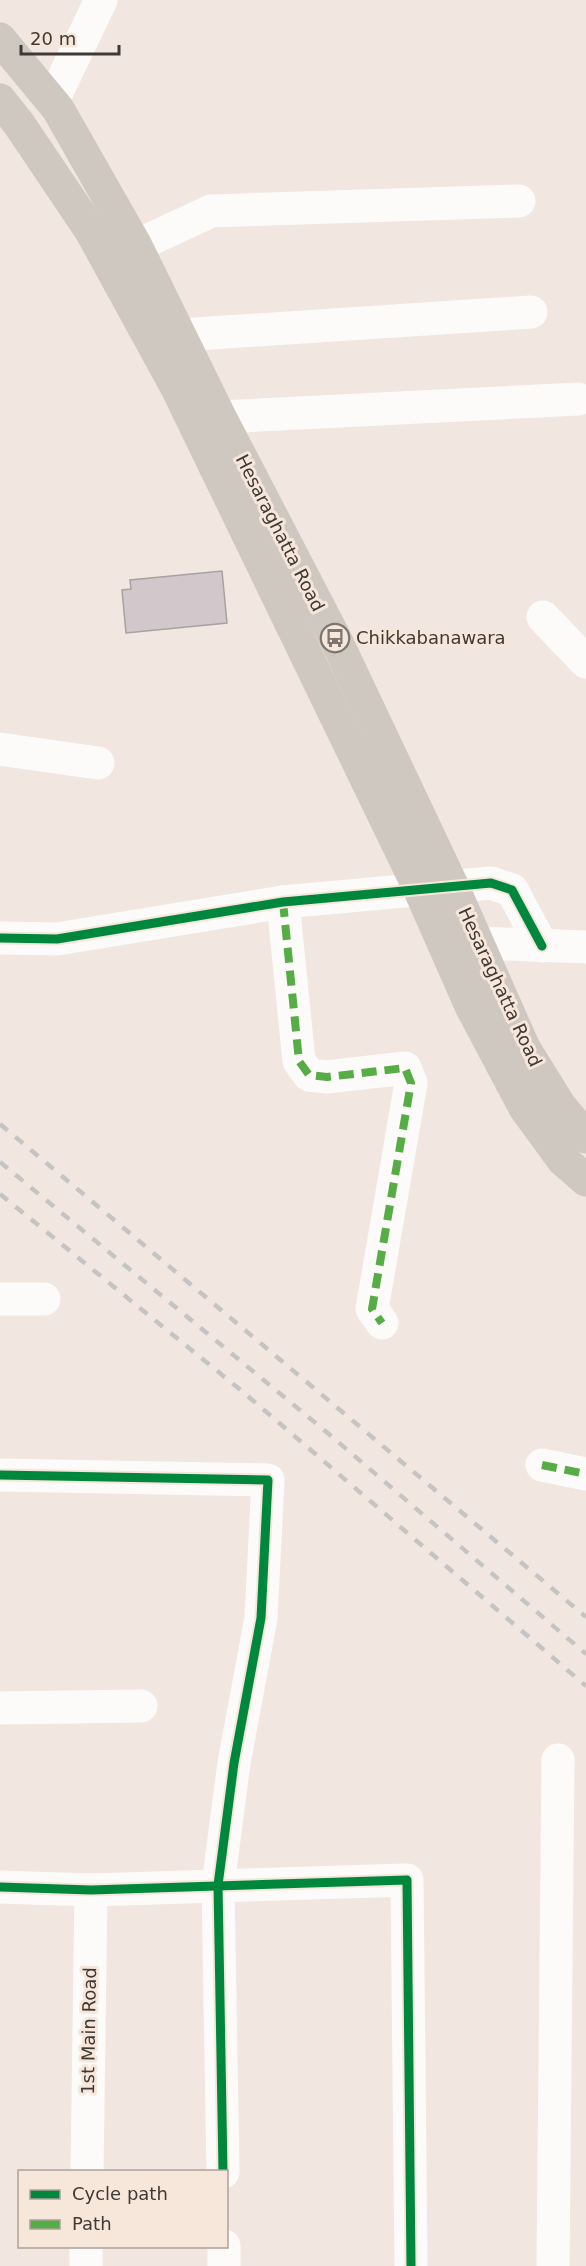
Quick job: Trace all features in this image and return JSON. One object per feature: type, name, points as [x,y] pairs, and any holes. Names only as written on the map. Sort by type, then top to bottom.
[{"type":"main road","name":"Hesaraghatta Road","points":[[0,39],[52,102],[136,246],[181,334],[208,422],[335,638],[479,943],[524,1048],[560,1106],[586,1137]]},
{"type":"main road","points":[[6,118],[91,231],[177,388],[208,422],[471,1006],[525,1108],[563,1160],[586,1180]]},
{"type":"street","points":[[52,102],[101,0]]},
{"type":"street","points":[[136,246],[212,211],[519,201]]},
{"type":"street","points":[[181,334],[531,312]]},
{"type":"street","points":[[208,422],[578,399]]},
{"type":"street","points":[[543,617],[586,662]]},
{"type":"street","points":[[0,749],[98,763]]},
{"type":"street","points":[[0,938],[57,939],[283,902],[491,883],[512,890],[542,946]]},
{"type":"street","points":[[283,902],[299,1061],[309,1075],[327,1077],[405,1068],[411,1083],[372,1309],[382,1323]]},
{"type":"street","points":[[444,947],[479,943],[586,947]]},
{"type":"street","points":[[0,1299],[44,1299]]},
{"type":"street","points":[[542,1465],[586,1474]]},
{"type":"street","points":[[0,1475],[268,1480],[261,1618],[234,1763],[218,1885],[223,2170]]},
{"type":"street","points":[[0,1708],[141,1706]]},
{"type":"street","points":[[553,2266],[558,1760]]},
{"type":"street","points":[[0,1887],[91,1890],[407,1880],[411,2266]]},
{"type":"street","name":"1st Main Road","points":[[87,2170],[91,1890]]},
{"type":"street","points":[[86,2248],[86,2266]]},
{"type":"street","points":[[224,2248],[224,2266]]},
{"type":"building","points":[[222,571],[227,623],[126,633],[122,590],[131,589],[130,580]]},
{"type":"railway","points":[[0,1124],[586,1617]]},
{"type":"railway","points":[[0,1162],[330,1435],[586,1654]]},
{"type":"railway","points":[[0,1194],[243,1392],[586,1686]]},
{"type":"marked path","points":[[283,902],[299,1061],[309,1075],[327,1077],[405,1068],[411,1083],[372,1309],[382,1323]]},
{"type":"marked path","points":[[542,1465],[586,1474]]},
{"type":"cycle path","points":[[0,938],[57,939],[283,902],[491,883],[512,890],[542,946]]},
{"type":"cycle path","points":[[0,1475],[268,1480],[261,1618],[234,1763],[218,1885],[223,2170]]},
{"type":"cycle path","points":[[0,1887],[91,1890],[407,1880],[411,2266]]},
{"type":"place","name":"Chikkabanawara","points":[[335,638]]}]
